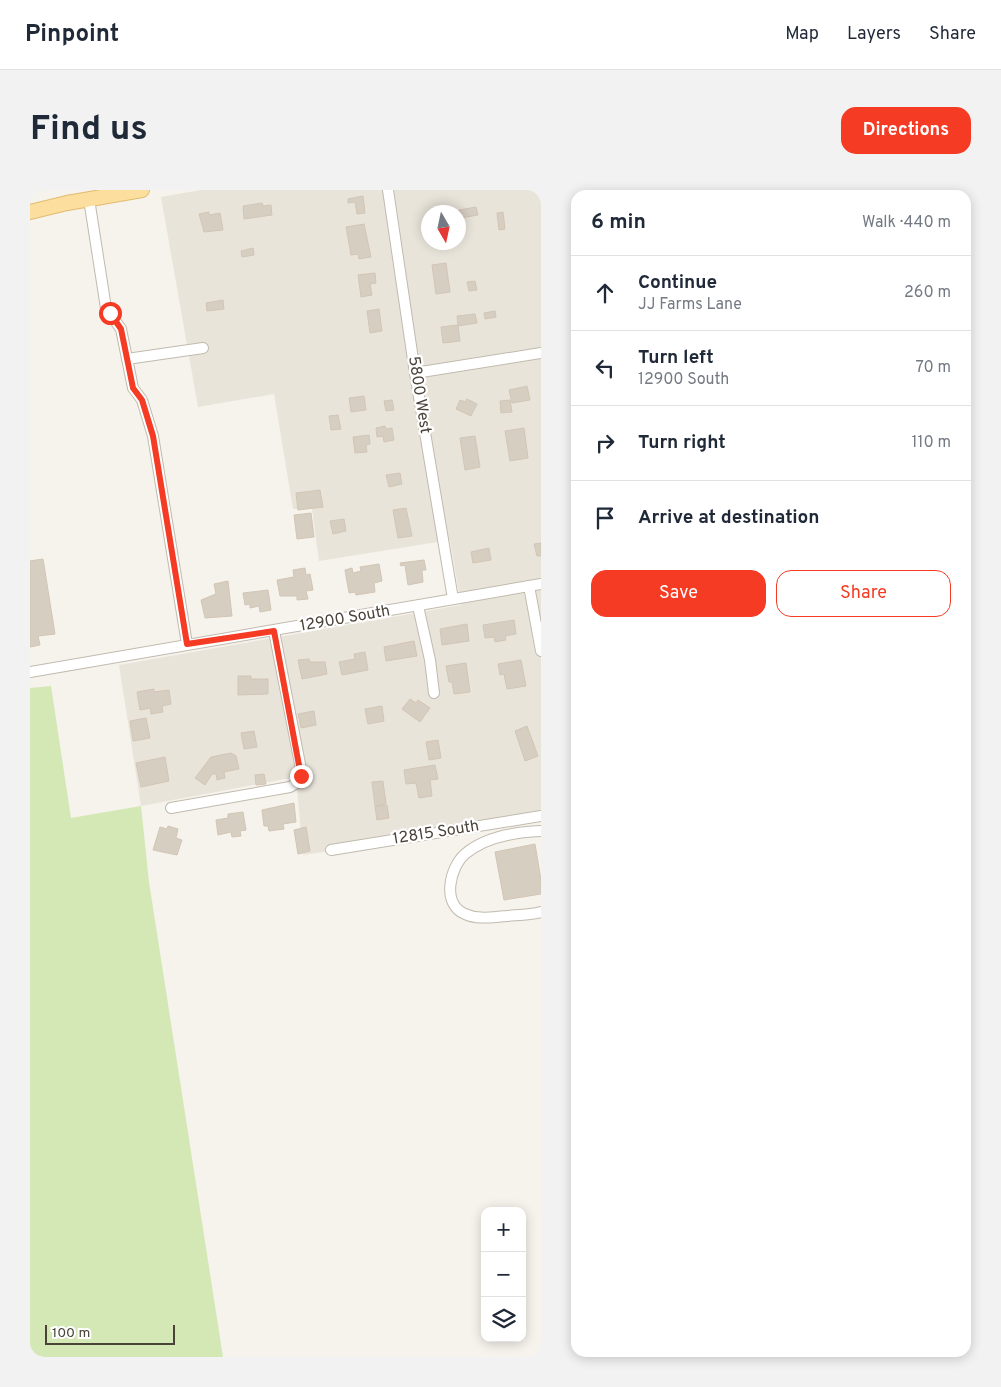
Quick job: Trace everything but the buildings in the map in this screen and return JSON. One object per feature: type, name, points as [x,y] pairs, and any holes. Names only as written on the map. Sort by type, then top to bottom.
[{"type":"main road","points":[[30,212],[142,190]]},
{"type":"street","name":"5800 West","points":[[388,190],[415,373],[453,599]]},
{"type":"street","points":[[89,199],[106,308],[121,329],[133,388],[142,400],[153,436],[187,644]]},
{"type":"street","points":[[127,360],[203,348]]},
{"type":"street","points":[[415,373],[541,353]]},
{"type":"street","name":"12900 South","points":[[30,672],[541,584]]},
{"type":"street","points":[[529,586],[541,651]]},
{"type":"street","points":[[418,606],[430,660],[434,693]]},
{"type":"street","points":[[171,808],[290,787],[299,782],[301,769],[274,631]]},
{"type":"street","name":"12815 South","points":[[330,850],[541,816]]},
{"type":"street","points":[[541,831],[522,832],[487,841],[465,854],[454,866],[450,883],[456,907],[463,914],[482,918],[541,912]]},
{"type":"shaded area","points":[[201,190],[541,190],[541,819],[303,855],[296,777],[141,806],[119,665],[461,605],[450,540],[319,561],[312,509],[293,509],[274,394],[198,407],[161,197]]},
{"type":"green space","points":[[51,686],[71,818],[141,806],[149,882],[223,1357],[30,1357],[30,688]]},
{"type":"route","points":[[110,313],[121,329],[133,388],[142,400],[153,436],[187,644],[274,631],[301,776]]}]
